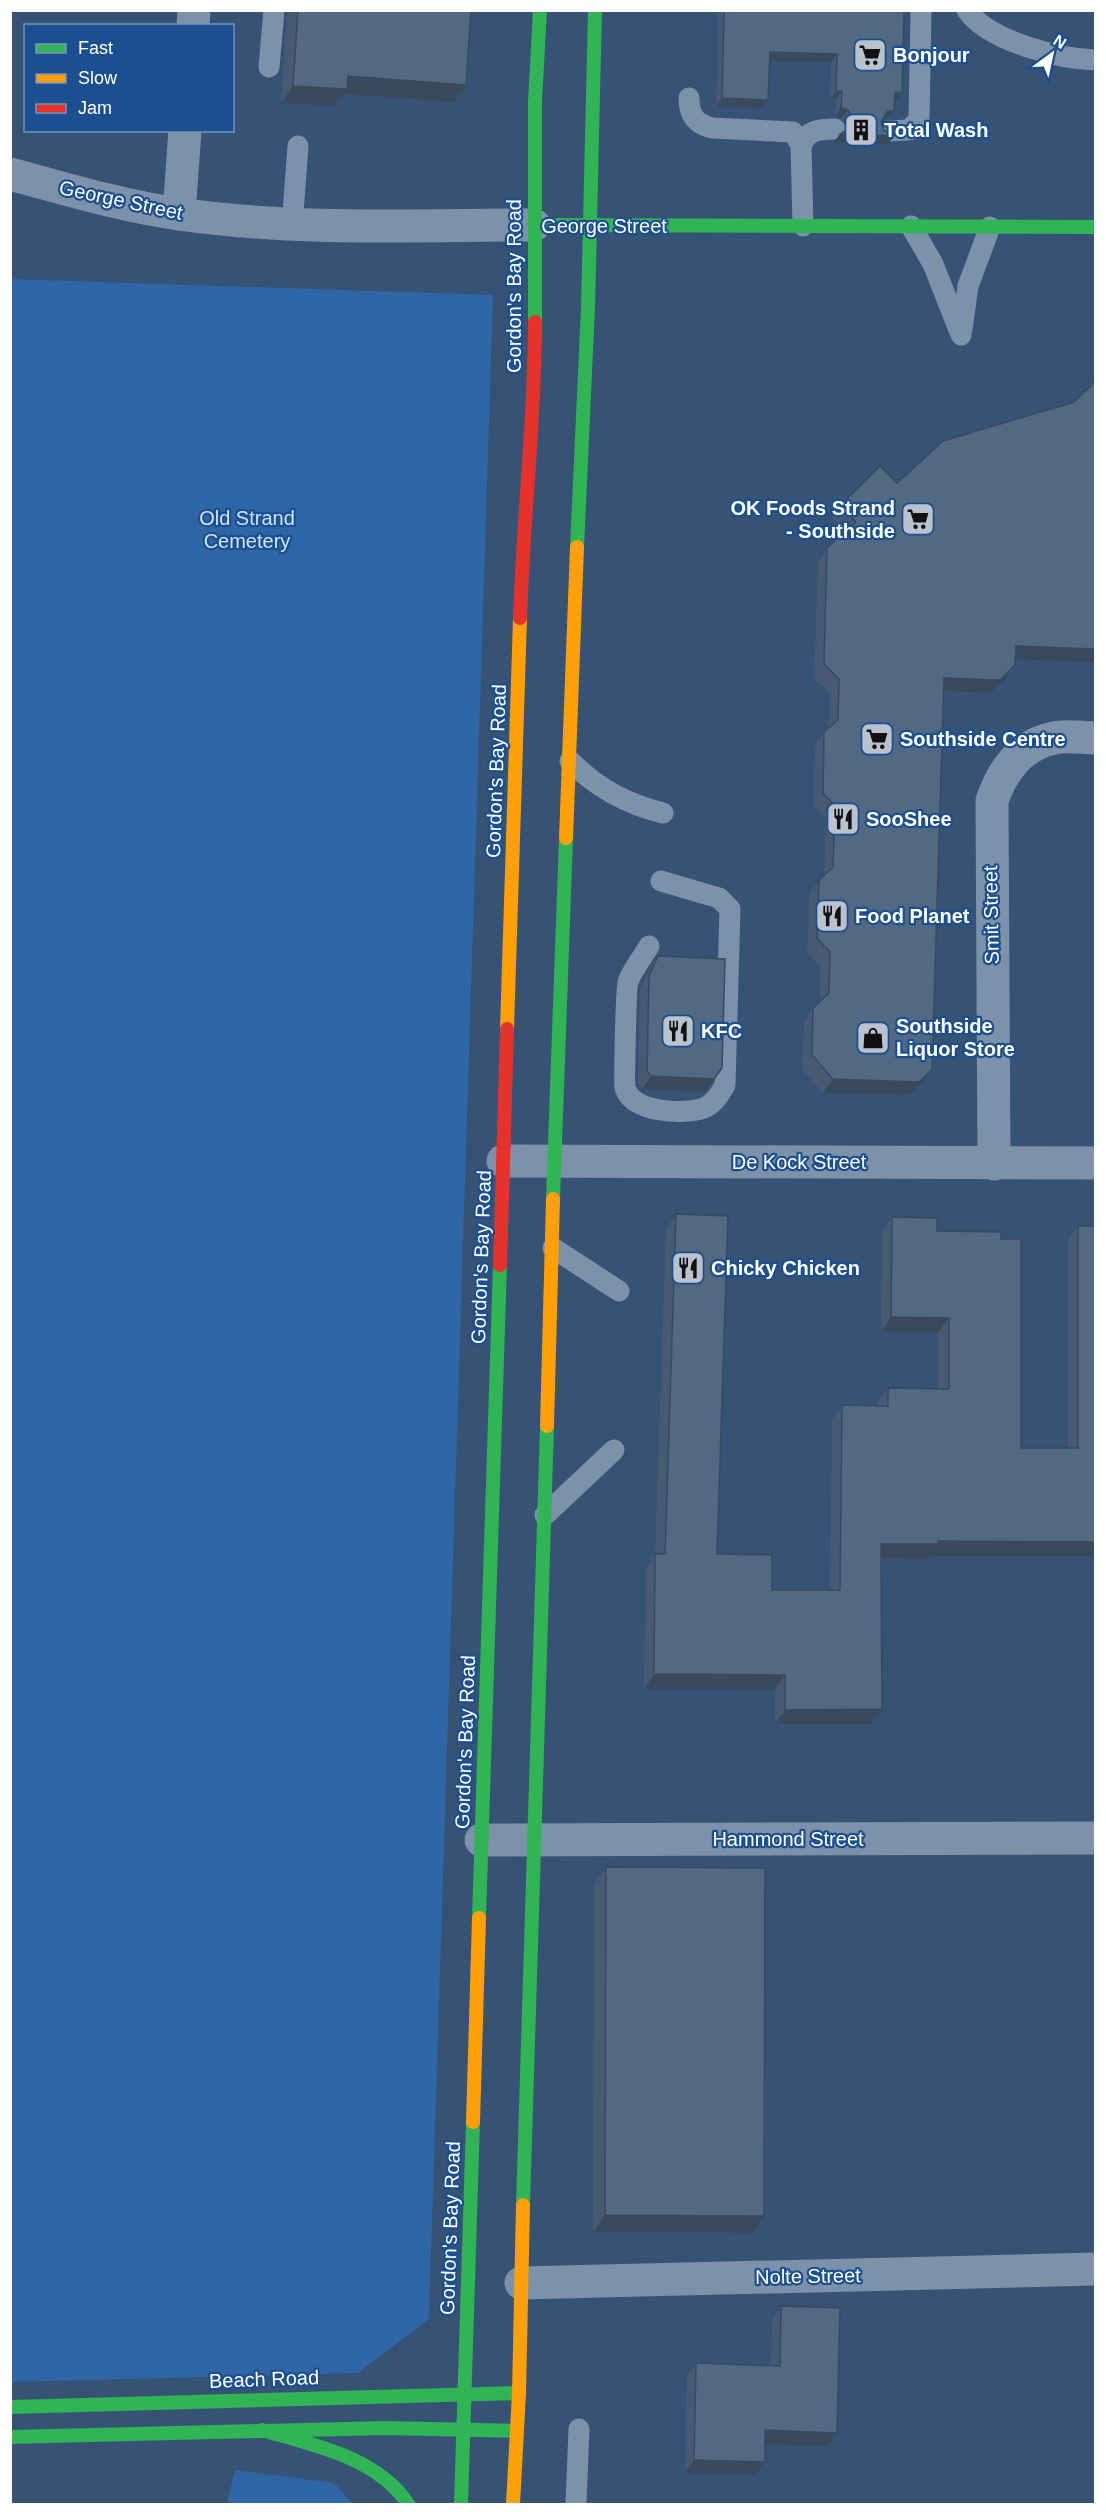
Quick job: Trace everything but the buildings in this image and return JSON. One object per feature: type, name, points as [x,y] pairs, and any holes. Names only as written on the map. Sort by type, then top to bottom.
[{"type":"main road","name":"Gordon's Bay Road","points":[[461,2505],[522,546],[530,471],[535,338],[535,102],[540,10]]},
{"type":"main road","points":[[513,2505],[519,2393],[554,1161],[590,226],[595,10]]},
{"type":"main road","name":"George Street","points":[[534,225],[1095,226]]},
{"type":"main road","name":"Beach Road","points":[[10,2407],[519,2393]]},
{"type":"main road","points":[[10,2437],[54,2438],[386,2428],[517,2431]]},
{"type":"main road","points":[[262,2430],[352,2460],[381,2475],[405,2497],[408,2505]]},
{"type":"street","points":[[179,214],[185,132]]},
{"type":"street","name":"George Street","points":[[10,174],[117,202],[179,214],[292,226],[534,225]]},
{"type":"street","name":"Smit Street","points":[[994,1164],[992,801],[998,782],[1008,765],[1037,743],[1055,738],[1095,738]]},
{"type":"street","name":"De Kock Street","points":[[503,1161],[1095,1163]]},
{"type":"street","name":"Hammond Street","points":[[481,1840],[1095,1838]]},
{"type":"street","name":"Nolte Street","points":[[521,2283],[1095,2269]]},
{"type":"lane","points":[[269,67],[274,10]]},
{"type":"lane","points":[[888,131],[909,130],[918,120],[921,10]]},
{"type":"lane","points":[[967,10],[974,21],[1002,37],[1041,50],[1095,60]]},
{"type":"lane","points":[[689,98],[689,109],[694,119],[711,129],[793,132],[801,145],[803,226]]},
{"type":"lane","points":[[801,145],[808,134],[814,130],[835,129]]},
{"type":"lane","points":[[292,226],[298,146]]},
{"type":"lane","points":[[911,226],[933,264],[961,335],[968,286],[990,226]]},
{"type":"lane","points":[[570,761],[585,776],[618,798],[663,813]]},
{"type":"lane","points":[[649,946],[628,983],[625,1088],[636,1103],[652,1110],[696,1110],[705,1107],[721,1094],[725,1085],[730,909],[719,898],[661,881]]},
{"type":"lane","points":[[553,1248],[619,1291]]},
{"type":"lane","points":[[545,1515],[614,1450]]},
{"type":"lane","points":[[576,2505],[579,2429]]},
{"type":"green space","name":"Old Strand Cemetery","points":[[11,279],[493,295],[429,2319],[358,2373],[11,2382]]},
{"type":"green space","points":[[235,2470],[334,2483],[353,2504],[227,2504]]},
{"type":"traffic: fast","points":[[535,322],[535,102],[540,10]]},
{"type":"traffic: fast","points":[[577,547],[588,308],[595,10]]},
{"type":"traffic: fast","points":[[534,225],[1096,227]]},
{"type":"traffic: fast","points":[[553,1199],[566,838]]},
{"type":"traffic: fast","points":[[479,1918],[500,1265]]},
{"type":"traffic: fast","points":[[523,2205],[547,1426]]},
{"type":"traffic: fast","points":[[461,2504],[473,2122]]},
{"type":"traffic: fast","points":[[10,2407],[519,2393]]},
{"type":"traffic: fast","points":[[10,2437],[386,2428],[517,2431]]},
{"type":"traffic: fast","points":[[262,2430],[322,2448],[362,2464],[395,2488],[408,2504]]},
{"type":"traffic: slow","points":[[566,838],[577,547]]},
{"type":"traffic: slow","points":[[507,1029],[520,618]]},
{"type":"traffic: slow","points":[[547,1426],[553,1199]]},
{"type":"traffic: slow","points":[[473,2122],[479,1918]]},
{"type":"traffic: slow","points":[[513,2504],[519,2393],[523,2205]]},
{"type":"traffic: jam","points":[[520,618],[535,322]]},
{"type":"traffic: jam","points":[[500,1265],[507,1029]]},
{"type":"place","name":"Bonjour","points":[[870,55]]},
{"type":"place","name":"Total Wash","points":[[861,130]]},
{"type":"place","name":"OK Foods Strand - Southside","points":[[918,519]]},
{"type":"place","name":"Southside Centre","points":[[877,739]]},
{"type":"place","name":"SooShee","points":[[843,819]]},
{"type":"place","name":"Food Planet","points":[[832,916]]},
{"type":"place","name":"KFC","points":[[678,1031]]},
{"type":"place","name":"Southside Liquor Store","points":[[873,1038]]},
{"type":"place","name":"Chicky Chicken","points":[[688,1268]]}]
